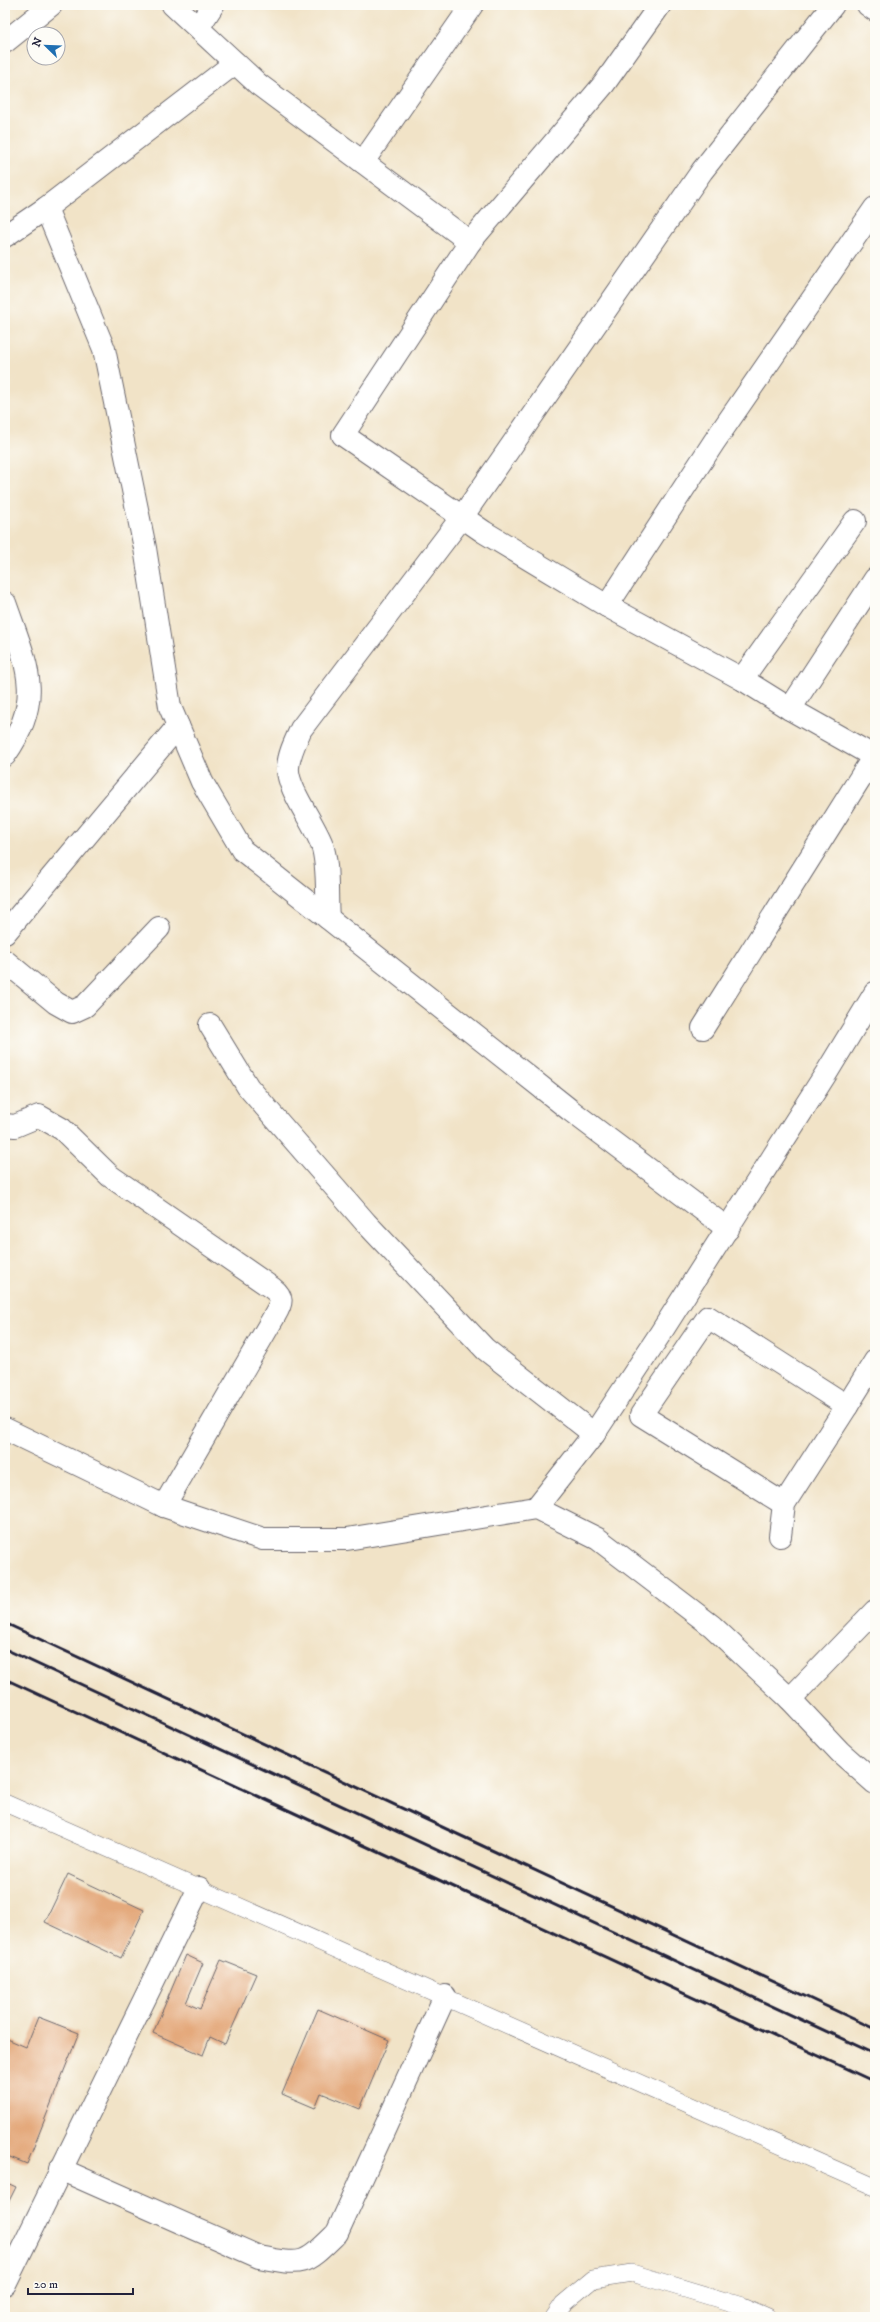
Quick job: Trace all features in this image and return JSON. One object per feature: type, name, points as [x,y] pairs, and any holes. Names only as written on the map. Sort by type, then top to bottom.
[{"type":"street","points":[[5,42],[51,5]]},
{"type":"street","points":[[173,5],[258,84],[470,242]]},
{"type":"street","points":[[198,28],[213,5]]},
{"type":"street","points":[[363,162],[472,5]]},
{"type":"street","points":[[660,5],[604,84],[470,242],[343,435],[462,517],[607,606],[742,679],[790,709],[874,756],[703,1028]]},
{"type":"street","points":[[328,918],[322,846],[312,821],[290,783],[288,768],[291,751],[300,730],[462,517],[702,171],[833,5]]},
{"type":"street","points":[[868,5],[875,10]]},
{"type":"street","points":[[5,236],[46,208],[235,63]]},
{"type":"street","points":[[46,208],[104,350],[145,548],[170,706],[202,782],[242,850],[570,1110],[728,1229]]},
{"type":"street","points":[[607,606],[714,442],[875,208]]},
{"type":"street","points":[[742,679],[855,521]]},
{"type":"street","points":[[790,709],[875,579]]},
{"type":"street","points":[[5,604],[24,657],[29,679],[30,700],[26,719],[20,732],[5,755]]},
{"type":"street","points":[[5,933],[21,916],[178,726]]},
{"type":"street","points":[[5,961],[56,1003],[72,1012],[85,1006],[159,928]]},
{"type":"street","points":[[536,1508],[594,1434],[728,1229],[875,993]]},
{"type":"street","points":[[210,1025],[248,1087],[366,1223],[484,1349],[594,1434]]},
{"type":"street","points":[[5,1125],[15,1126],[39,1116],[49,1120],[62,1129],[110,1176],[272,1288],[281,1298],[282,1303],[276,1315],[164,1506]]},
{"type":"street","points":[[784,1504],[641,1415],[708,1317],[847,1406]]},
{"type":"street","points":[[780,1536],[784,1504],[875,1361]]},
{"type":"street","points":[[5,1429],[164,1506],[263,1539],[347,1539],[536,1508],[598,1539],[712,1626],[790,1699],[840,1752],[875,1783]]},
{"type":"street","points":[[790,1699],[871,1623]]},
{"type":"street","points":[[5,2284],[60,2169],[199,1888]]},
{"type":"street","points":[[60,2169],[260,2257],[290,2263],[306,2261],[337,2233],[445,1996]]},
{"type":"lane","points":[[5,1803],[875,2187]]},
{"type":"lane","points":[[554,2317],[563,2304],[593,2279],[632,2273],[742,2306],[768,2317]]},
{"type":"building","points":[[68,1874],[144,1910],[121,1958],[45,1922]]},
{"type":"building","points":[[186,1955],[203,1963],[186,2003],[200,2009],[221,1960],[256,1974],[225,2044],[210,2037],[203,2055],[153,2033]]},
{"type":"building","points":[[318,2009],[389,2040],[360,2109],[321,2093],[315,2108],[282,2094]]},
{"type":"building","points":[[38,2017],[79,2033],[27,2164],[5,2155],[5,2038],[26,2047]]},
{"type":"building","points":[[5,2182],[16,2187],[5,2209]]},
{"type":"railway","points":[[5,1623],[875,2029]]},
{"type":"railway","points":[[5,1649],[875,2054]]},
{"type":"railway","points":[[5,1679],[875,2082]]}]
